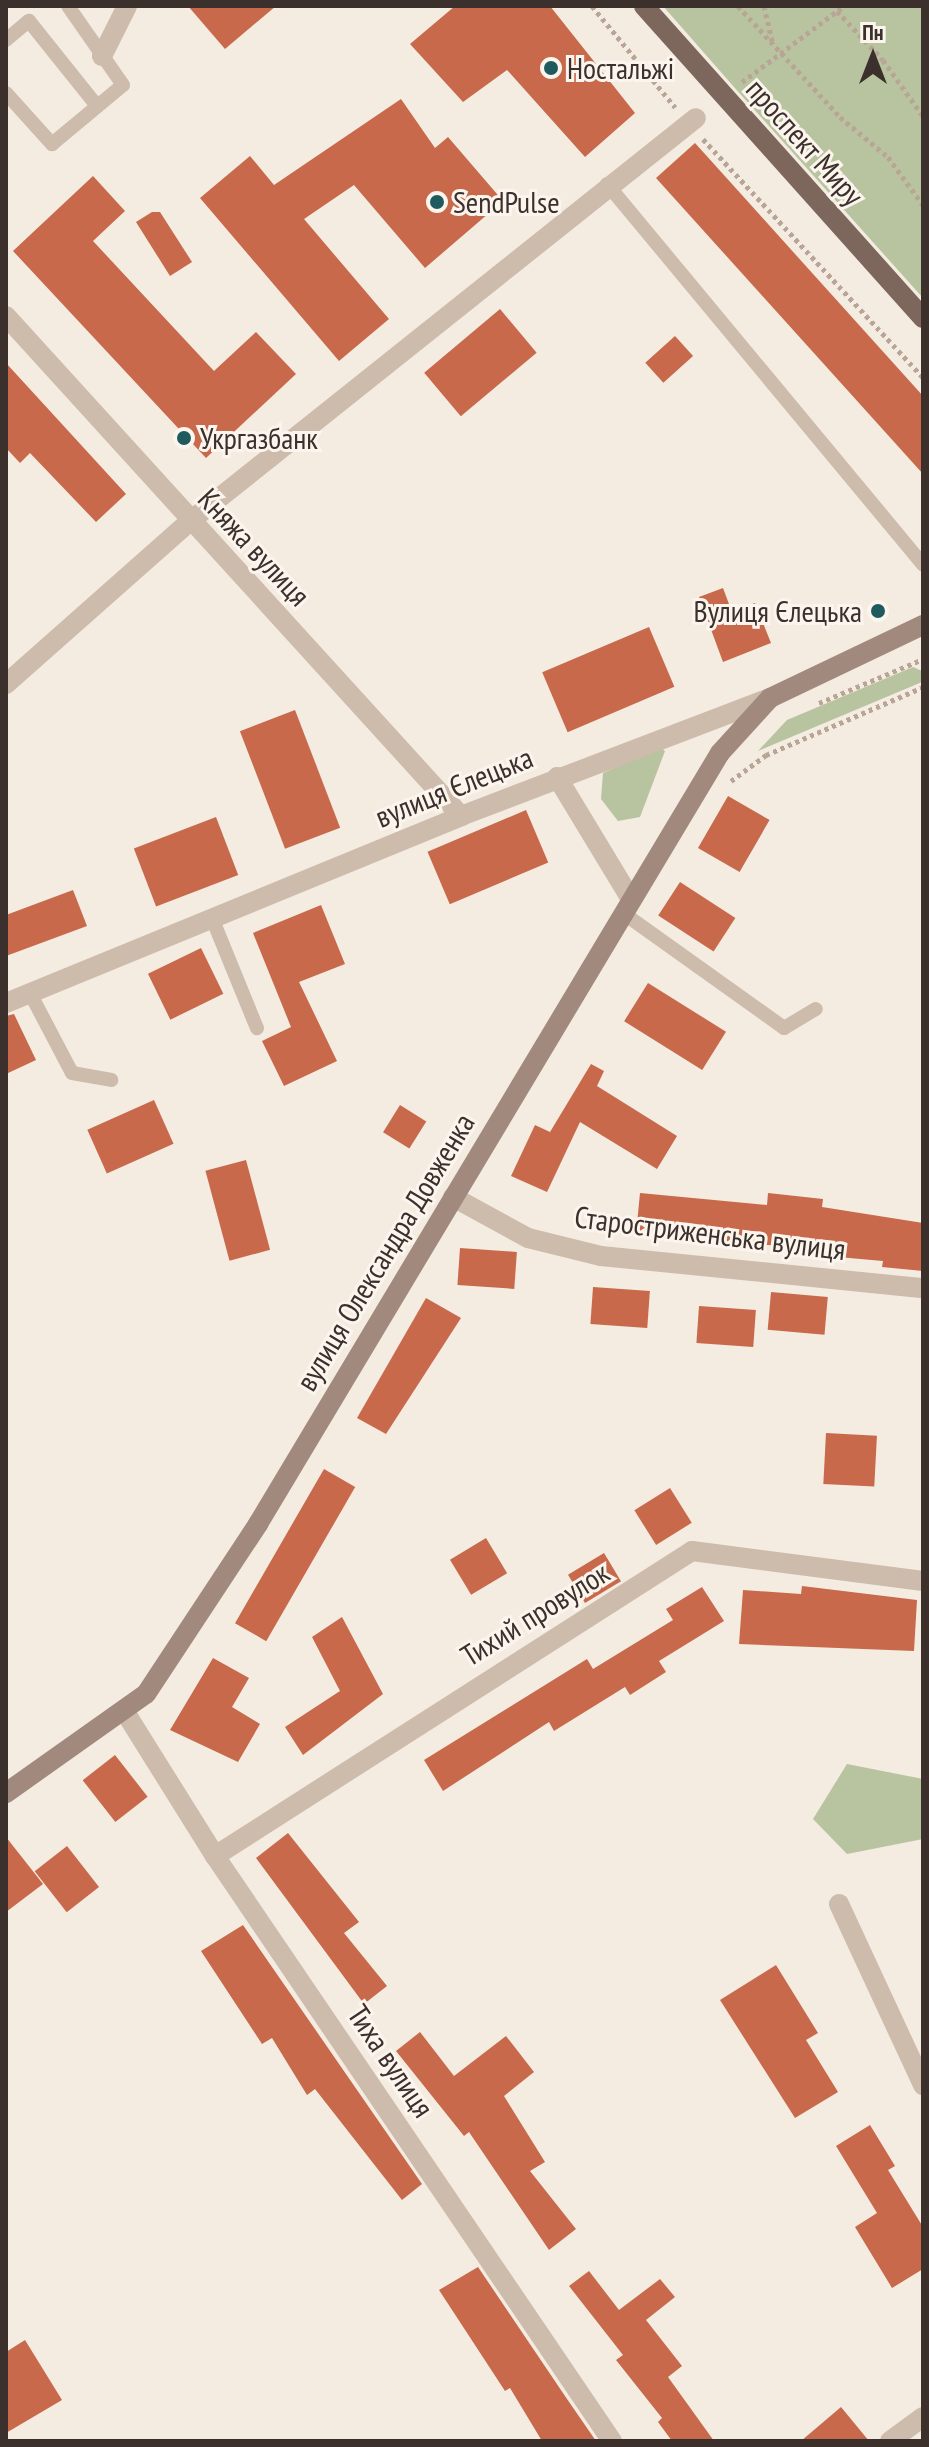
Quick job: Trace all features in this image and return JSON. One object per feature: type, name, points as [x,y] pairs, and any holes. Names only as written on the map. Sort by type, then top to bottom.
[{"type":"main road","name":"проспект Миру","points":[[644,6],[923,318]]},
{"type":"main road","name":"вулиця Єлецька","points":[[770,698],[923,625]]},
{"type":"main road","name":"вулиця Олександра Довженка","points":[[6,1793],[125,1712],[146,1694],[258,1524],[720,753],[770,698]]},
{"type":"street","points":[[102,56],[127,6]]},
{"type":"street","points":[[6,684],[189,522],[607,184],[692,119]]},
{"type":"street","name":"Княжа вулиця","points":[[6,316],[189,522],[461,816]]},
{"type":"street","name":"вулиця Єлецька","points":[[6,1003],[557,777],[770,698]]},
{"type":"street","points":[[557,777],[627,906]]},
{"type":"street","name":"Старостриженська вулиця","points":[[453,1197],[528,1238],[601,1256],[923,1288]]},
{"type":"street","name":"Тихий провулок","points":[[215,1856],[692,1551],[923,1581]]},
{"type":"street","name":"Тиха вулиця","points":[[125,1712],[215,1856],[612,2441]]},
{"type":"street","points":[[839,1904],[923,2085]]},
{"type":"street","points":[[890,2441],[923,2417]]},
{"type":"lane","points":[[6,93],[52,144],[123,85],[68,6]]},
{"type":"lane","points":[[6,40],[29,21],[97,106]]},
{"type":"lane","points":[[607,184],[923,565]]},
{"type":"lane","points":[[627,906],[784,1028],[816,1009]]},
{"type":"lane","points":[[212,918],[257,1028]]},
{"type":"lane","points":[[30,993],[72,1073],[111,1080]]},
{"type":"path","points":[[592,6],[923,377]]},
{"type":"path","points":[[738,6],[840,117],[888,157],[923,205]]},
{"type":"path","points":[[764,6],[773,45]]},
{"type":"path","points":[[734,87],[844,6]]},
{"type":"path","points":[[837,11],[883,60],[923,116]]},
{"type":"path","points":[[722,788],[766,755],[923,687]]},
{"type":"green space","points":[[663,6],[923,6],[923,298],[734,87]]},
{"type":"green space","points":[[913,667],[922,671],[922,682],[758,751],[787,720]]},
{"type":"green space","points":[[660,747],[665,751],[640,817],[618,821],[601,799],[603,773]]},
{"type":"green space","points":[[847,1764],[923,1779],[923,1839],[847,1854],[813,1819]]},
{"type":"building","points":[[188,6],[276,6],[225,49]]},
{"type":"building","points":[[455,6],[550,6],[635,113],[585,157],[507,70],[463,102],[410,44]]},
{"type":"building","points":[[401,99],[435,148],[448,137],[503,201],[425,268],[354,185],[304,219],[389,319],[339,361],[200,198],[250,156],[274,185]]},
{"type":"building","points":[[695,143],[923,396],[923,474],[656,178]]},
{"type":"building","points":[[93,176],[125,211],[93,241],[214,371],[256,332],[296,374],[206,458],[13,251]]},
{"type":"building","points":[[152,212],[160,212],[192,262],[170,276],[136,222]]},
{"type":"building","points":[[500,309],[537,353],[461,416],[424,373]]},
{"type":"building","points":[[675,336],[693,356],[663,383],[645,363]]},
{"type":"building","points":[[6,363],[126,494],[96,522],[30,453],[20,463],[6,448]]},
{"type":"building","points":[[723,588],[732,612],[755,603],[771,643],[723,662],[699,597]]},
{"type":"building","points":[[649,627],[674,687],[568,732],[542,672]]},
{"type":"building","points":[[295,710],[340,828],[285,849],[240,731]]},
{"type":"building","points":[[728,796],[770,820],[740,872],[698,848]]},
{"type":"building","points":[[526,810],[548,862],[450,904],[428,852]]},
{"type":"building","points":[[216,817],[238,875],[156,906],[134,849]]},
{"type":"building","points":[[680,882],[735,918],[714,951],[658,916]]},
{"type":"building","points":[[73,890],[87,926],[6,956],[6,915]]},
{"type":"building","points":[[321,905],[345,964],[299,982],[337,1061],[284,1086],[262,1041],[291,1027],[253,933]]},
{"type":"building","points":[[201,948],[223,994],[170,1020],[148,974]]},
{"type":"building","points":[[648,983],[726,1032],[702,1070],[624,1021]]},
{"type":"building","points":[[14,1014],[36,1060],[6,1074],[6,1016]]},
{"type":"building","points":[[591,1064],[604,1071],[597,1086],[677,1136],[657,1169],[580,1122],[547,1192],[511,1176],[535,1125],[550,1132]]},
{"type":"building","points":[[154,1100],[174,1144],[107,1174],[87,1130]]},
{"type":"building","points":[[400,1105],[426,1121],[409,1149],[383,1132]]},
{"type":"building","points":[[246,1160],[270,1250],[230,1261],[205,1171]]},
{"type":"building","points":[[640,1193],[767,1205],[768,1193],[823,1199],[822,1207],[923,1223],[923,1271],[882,1267],[883,1261],[838,1257],[839,1251],[636,1234]]},
{"type":"building","points":[[460,1248],[517,1252],[514,1289],[457,1285]]},
{"type":"building","points":[[593,1287],[650,1291],[647,1328],[590,1324]]},
{"type":"building","points":[[771,1292],[828,1297],[824,1335],[768,1330]]},
{"type":"building","points":[[426,1298],[461,1318],[386,1434],[357,1418]]},
{"type":"building","points":[[699,1306],[756,1310],[753,1347],[696,1343]]},
{"type":"building","points":[[826,1433],[877,1436],[874,1487],[823,1484]]},
{"type":"building","points":[[324,1469],[355,1487],[266,1641],[235,1623]]},
{"type":"building","points":[[670,1488],[692,1523],[656,1545],[634,1510]]},
{"type":"building","points":[[486,1538],[507,1573],[471,1595],[450,1560]]},
{"type":"building","points":[[604,1553],[621,1581],[585,1603],[568,1575]]},
{"type":"building","points":[[802,1586],[917,1600],[914,1651],[739,1644],[743,1590],[801,1594]]},
{"type":"building","points":[[702,1587],[724,1621],[659,1661],[666,1672],[630,1695],[625,1687],[554,1731],[549,1722],[443,1791],[424,1760],[587,1659],[593,1669],[673,1620],[666,1609]]},
{"type":"building","points":[[342,1617],[383,1694],[303,1755],[285,1727],[340,1691],[312,1637]]},
{"type":"building","points":[[213,1658],[249,1678],[232,1707],[260,1724],[238,1762],[170,1730]]},
{"type":"building","points":[[115,1755],[148,1797],[115,1822],[83,1780]]},
{"type":"building","points":[[288,1833],[359,1922],[344,1933],[387,1986],[364,2004],[256,1858]]},
{"type":"building","points":[[6,1837],[43,1884],[6,1912]]},
{"type":"building","points":[[67,1846],[99,1887],[67,1912],[35,1871]]},
{"type":"building","points":[[243,1925],[422,2184],[402,2200],[315,2089],[307,2095],[272,2038],[262,2044],[201,1951]]},
{"type":"building","points":[[776,1965],[818,2033],[806,2040],[838,2092],[795,2118],[720,2000]]},
{"type":"building","points":[[420,2032],[454,2076],[506,2036],[534,2072],[504,2096],[545,2162],[530,2171],[576,2229],[549,2250],[469,2132],[464,2136],[396,2051]]},
{"type":"building","points":[[870,2125],[895,2166],[888,2170],[923,2227],[923,2269],[892,2288],[855,2227],[877,2213],[836,2146]]},
{"type":"building","points":[[478,2267],[596,2441],[542,2441],[510,2388],[505,2391],[439,2290]]},
{"type":"building","points":[[589,2271],[619,2310],[660,2279],[675,2297],[646,2320],[682,2366],[668,2377],[714,2441],[672,2441],[658,2422],[662,2418],[616,2360],[623,2355],[569,2286]]},
{"type":"building","points":[[25,2340],[62,2400],[6,2433],[6,2352]]},
{"type":"building","points":[[841,2407],[869,2441],[801,2441]]},
{"type":"place","name":"Ностальжі","points":[[551,68]]},
{"type":"place","name":"SendPulse","points":[[437,202]]},
{"type":"place","name":"Укргазбанк","points":[[184,438]]},
{"type":"place","name":"Вулиця Єлецька","points":[[878,611]]}]
